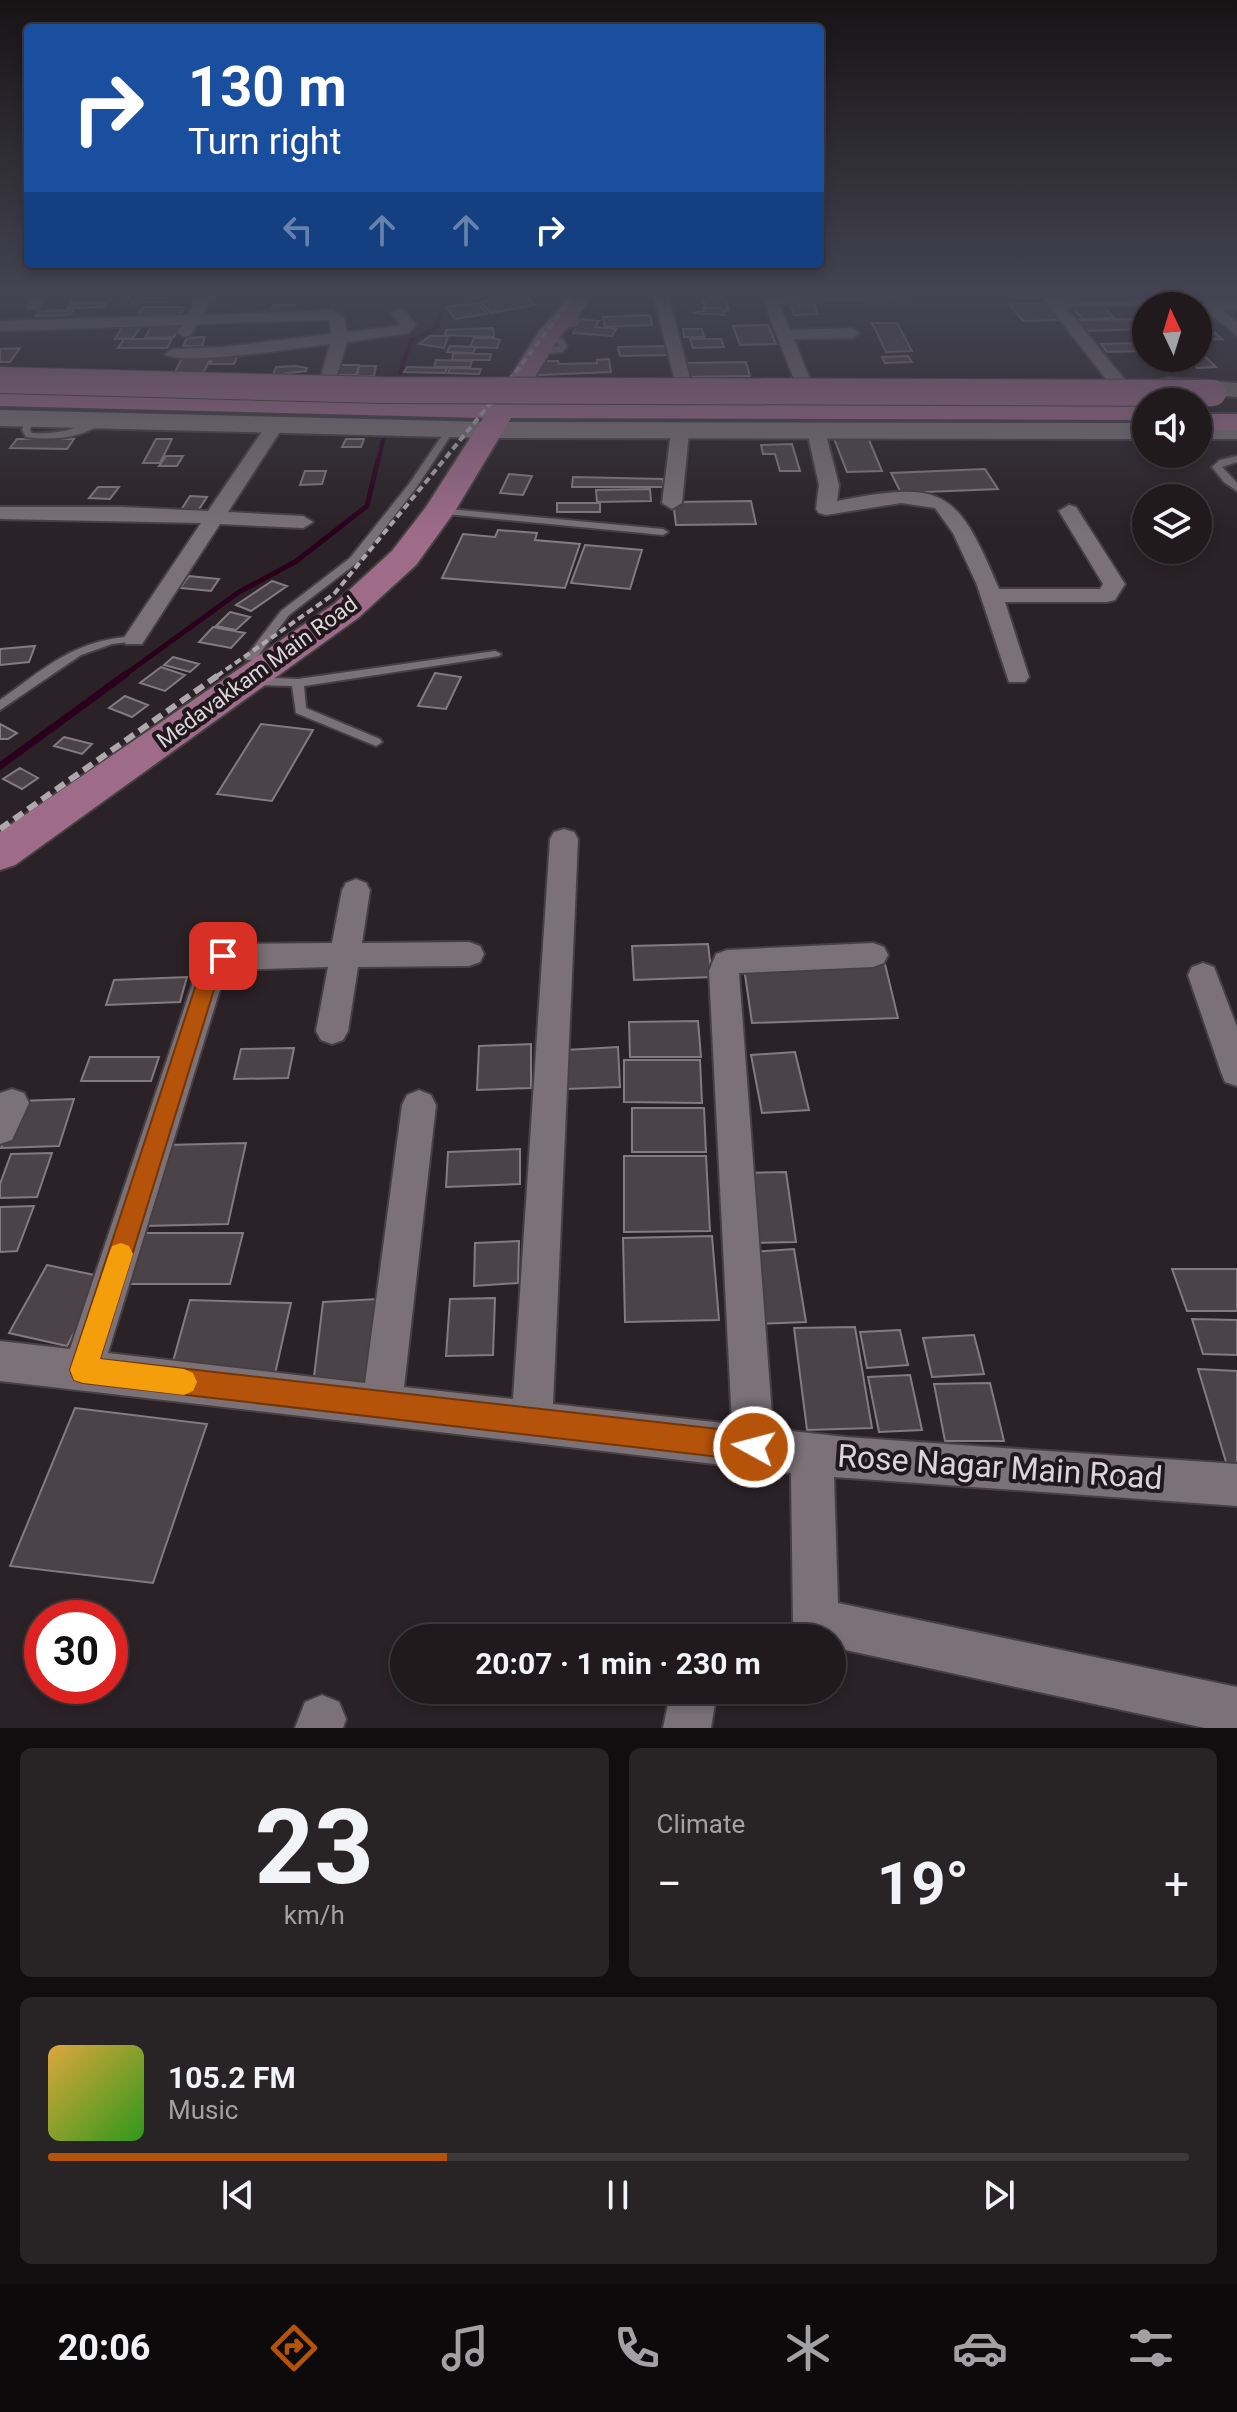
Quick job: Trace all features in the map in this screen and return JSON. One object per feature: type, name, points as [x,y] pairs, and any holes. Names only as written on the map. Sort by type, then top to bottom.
[{"type":"main road","name":"Medavakkam Main Road","points":[[0,854],[248,669],[346,611],[404,558],[439,511],[489,408],[517,373]]},
{"type":"main road","points":[[0,828],[248,669],[382,554],[517,373]]},
{"type":"main road","points":[[0,380],[1221,411]]},
{"type":"main road","points":[[0,391],[153,386],[489,408],[1132,403]]},
{"type":"main road","points":[[0,398],[174,406],[1132,412]]},
{"type":"main road","points":[[0,408],[254,418],[1132,422]]},
{"type":"street","points":[[17,373],[153,386],[328,379],[489,408],[680,432],[1132,431]]},
{"type":"street","points":[[153,386],[161,373]]},
{"type":"street","points":[[328,379],[330,373]]},
{"type":"street","points":[[681,373],[683,382]]},
{"type":"street","points":[[799,373],[803,382]]},
{"type":"street","points":[[1110,373],[1120,385]]},
{"type":"street","points":[[0,418],[274,427],[489,408],[683,382],[1120,385],[1221,411]]},
{"type":"street","points":[[134,639],[274,427]]},
{"type":"street","points":[[816,431],[829,485],[826,509],[894,498],[925,499],[944,505],[960,524],[990,595],[1016,665],[1017,677]]},
{"type":"street","points":[[672,503],[680,432]]},
{"type":"street","points":[[990,595],[1107,595],[1114,584],[1069,511]]},
{"type":"street","points":[[0,513],[122,513],[303,522]]},
{"type":"street","points":[[532,1420],[564,839]]},
{"type":"street","points":[[332,1031],[356,890]]},
{"type":"street","points":[[83,1370],[213,963],[223,956],[469,954]]},
{"type":"street","points":[[754,1447],[724,971],[727,962],[873,955]]},
{"type":"street","points":[[1203,975],[1237,1072]]},
{"type":"street","points":[[382,1405],[419,1105]]},
{"type":"street","name":"Rose Nagar Main Road","points":[[0,1361],[846,1458],[1237,1485]]},
{"type":"street","points":[[812,1452],[816,1621],[1237,1711]]},
{"type":"lane","points":[[1237,459],[1223,462],[1217,467],[1237,488]]},
{"type":"lane","points":[[439,511],[663,532]]},
{"type":"lane","points":[[0,706],[84,647],[105,640],[134,639]]},
{"type":"lane","points":[[248,669],[298,683],[495,654]]},
{"type":"lane","points":[[298,683],[300,710],[376,742]]},
{"type":"building","points":[[334,373],[357,373],[356,375],[333,375]]},
{"type":"building","points":[[358,373],[375,373],[374,376],[357,376]]},
{"type":"building","points":[[539,373],[596,373],[539,375]]},
{"type":"building","points":[[689,373],[749,373],[750,376],[690,377]]},
{"type":"building","points":[[867,435],[882,471],[847,472],[833,436]]},
{"type":"building","points":[[17,439],[74,439],[67,449],[10,448]]},
{"type":"building","points":[[156,439],[172,439],[160,463],[143,463]]},
{"type":"building","points":[[346,439],[364,439],[361,447],[342,447]]},
{"type":"building","points":[[792,444],[800,471],[780,471],[775,454],[763,454],[761,445]]},
{"type":"building","points":[[166,456],[183,456],[177,466],[159,466]]},
{"type":"building","points":[[985,469],[998,489],[901,493],[891,473]]},
{"type":"building","points":[[305,471],[326,471],[322,484],[300,485]]},
{"type":"building","points":[[509,474],[532,476],[523,495],[500,493]]},
{"type":"building","points":[[573,477],[663,479],[664,487],[572,487]]},
{"type":"building","points":[[98,487],[119,487],[110,499],[89,498]]},
{"type":"building","points":[[650,489],[651,501],[597,502],[596,490]]},
{"type":"building","points":[[190,496],[207,497],[196,514],[179,513]]},
{"type":"building","points":[[751,501],[756,524],[676,525],[673,502]]},
{"type":"building","points":[[557,503],[600,503],[600,512],[557,512]]},
{"type":"building","points":[[498,530],[537,533],[535,540],[580,544],[565,588],[442,578],[463,534],[495,537]]},
{"type":"building","points":[[585,545],[642,550],[630,589],[571,583]]},
{"type":"building","points":[[189,576],[219,579],[211,591],[180,588]]},
{"type":"building","points":[[272,581],[287,586],[251,611],[236,605]]},
{"type":"building","points":[[230,612],[250,617],[236,630],[216,626]]},
{"type":"building","points":[[213,627],[245,633],[231,648],[199,642]]},
{"type":"building","points":[[35,646],[29,662],[0,665],[0,649]]},
{"type":"building","points":[[173,657],[199,664],[190,672],[164,665]]},
{"type":"building","points":[[161,667],[185,675],[165,691],[140,683]]},
{"type":"building","points":[[435,673],[461,677],[446,709],[418,706]]},
{"type":"building","points":[[125,696],[148,705],[132,717],[109,708]]},
{"type":"building","points":[[0,724],[17,733],[8,739],[0,739]]},
{"type":"building","points":[[261,724],[313,730],[272,801],[217,794]]},
{"type":"building","points":[[64,737],[92,744],[82,754],[54,746]]},
{"type":"building","points":[[20,768],[38,778],[22,789],[3,779]]},
{"type":"building","points":[[708,944],[712,977],[634,980],[632,946]]},
{"type":"building","points":[[885,964],[898,1018],[752,1023],[744,968]]},
{"type":"building","points":[[187,977],[180,1002],[106,1005],[114,980]]},
{"type":"building","points":[[698,1021],[701,1057],[630,1057],[629,1022]]},
{"type":"building","points":[[531,1044],[531,1088],[477,1090],[479,1046]]},
{"type":"building","points":[[618,1047],[620,1087],[566,1089],[565,1050]]},
{"type":"building","points":[[294,1048],[288,1078],[234,1079],[241,1049]]},
{"type":"building","points":[[795,1052],[809,1110],[762,1113],[751,1055]]},
{"type":"building","points":[[90,1057],[159,1057],[151,1081],[81,1081]]},
{"type":"building","points":[[624,1060],[700,1060],[702,1103],[624,1102]]},
{"type":"building","points":[[74,1099],[59,1146],[1,1148],[19,1101]]},
{"type":"building","points":[[632,1108],[704,1108],[706,1152],[632,1152]]},
{"type":"building","points":[[246,1143],[228,1224],[144,1226],[166,1145]]},
{"type":"building","points":[[520,1149],[520,1184],[446,1187],[448,1152]]},
{"type":"building","points":[[52,1153],[37,1197],[0,1198],[0,1184],[11,1154]]},
{"type":"building","points":[[624,1156],[706,1156],[710,1231],[624,1232]]},
{"type":"building","points":[[786,1172],[796,1242],[750,1243],[742,1173]]},
{"type":"building","points":[[34,1206],[17,1251],[0,1252],[0,1207]]},
{"type":"building","points":[[140,1233],[243,1233],[230,1284],[125,1284]]},
{"type":"building","points":[[712,1236],[719,1320],[625,1322],[623,1238]]},
{"type":"building","points":[[519,1241],[518,1283],[474,1286],[475,1243]]},
{"type":"building","points":[[794,1249],[806,1322],[759,1324],[749,1252]]},
{"type":"building","points":[[47,1265],[104,1277],[67,1346],[9,1333]]},
{"type":"building","points":[[1172,1269],[1237,1269],[1237,1311],[1187,1311]]},
{"type":"building","points":[[495,1298],[493,1355],[446,1356],[450,1299]]},
{"type":"building","points":[[378,1299],[370,1382],[313,1385],[323,1302]]},
{"type":"building","points":[[190,1300],[291,1303],[275,1374],[170,1372]]},
{"type":"building","points":[[1192,1319],[1237,1320],[1237,1355],[1203,1354]]},
{"type":"building","points":[[855,1327],[872,1428],[807,1430],[794,1328]]},
{"type":"building","points":[[900,1330],[908,1365],[867,1368],[860,1332]]},
{"type":"building","points":[[974,1335],[984,1374],[932,1377],[923,1338]]},
{"type":"building","points":[[1198,1369],[1237,1371],[1237,1472],[1229,1472]]},
{"type":"building","points":[[910,1375],[922,1430],[879,1432],[868,1377]]},
{"type":"building","points":[[990,1383],[1004,1441],[945,1441],[934,1384]]},
{"type":"building","points":[[75,1408],[207,1424],[153,1583],[10,1566]]},
{"type":"waterway","points":[[378,462],[383,440]]},
{"type":"waterway","points":[[123,676],[239,592],[295,562],[367,506],[378,460]]},
{"type":"waterway","points":[[0,766],[126,674]]},
{"type":"railway","points":[[217,676],[334,594],[515,373]]},
{"type":"railway","points":[[0,829],[220,674]]},
{"type":"slow traffic","points":[[121,1254],[83,1370],[184,1382]]},
{"type":"route","points":[[223,956],[213,963],[83,1370],[754,1447]]}]
